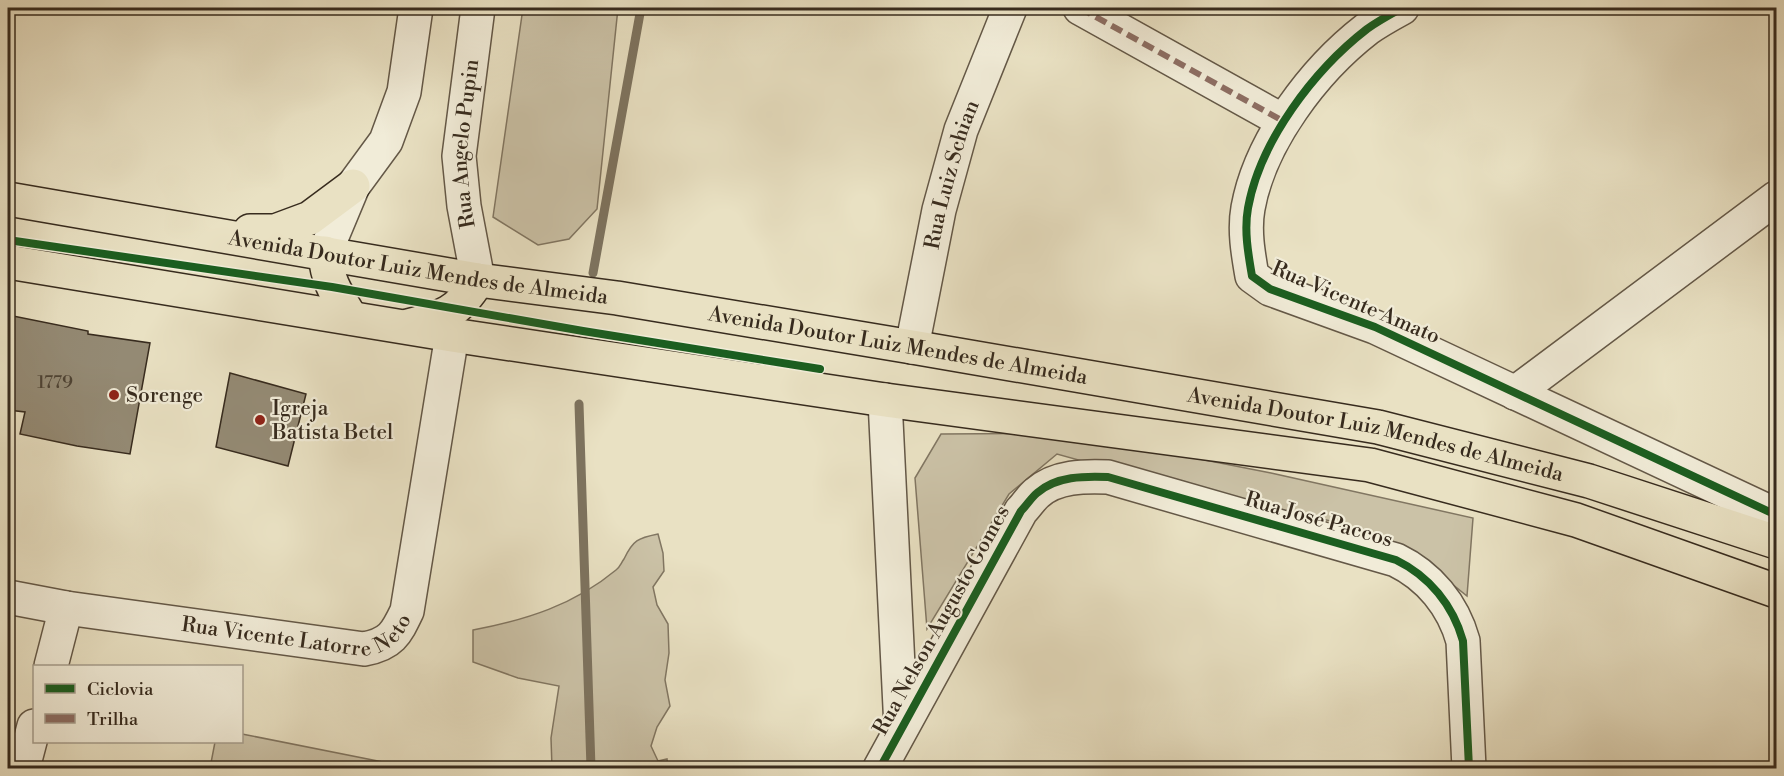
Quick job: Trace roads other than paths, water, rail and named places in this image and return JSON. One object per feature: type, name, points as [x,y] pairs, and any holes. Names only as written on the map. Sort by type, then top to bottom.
[{"type":"main road","points":[[210,233],[275,231],[310,218],[353,186]]},
{"type":"main road","name":"Avenida Doutor Luiz Mendes de Almeida","points":[[8,200],[478,279],[617,298],[1378,427],[1768,525]]},
{"type":"main road","points":[[325,253],[326,268],[332,287],[351,318]]},
{"type":"main road","name":"Avenida Doutor Luiz Mendes de Almeida","points":[[8,262],[452,335],[885,400],[1370,465],[1576,520],[1776,591]]},
{"type":"main road","points":[[403,327],[442,316],[457,308],[478,279]]},
{"type":"street","points":[[325,253],[353,186],[386,141],[404,92],[416,8]]},
{"type":"street","name":"Rua Angelo Pupin","points":[[478,8],[459,156],[464,206],[478,279]]},
{"type":"street","name":"Rua Luiz Schian","points":[[912,347],[939,210],[961,130],[1010,8]]},
{"type":"street","points":[[1080,8],[1282,121]]},
{"type":"street","name":"Rua Vicente Amato","points":[[1402,8],[1368,28],[1321,73],[1282,121],[1262,165],[1248,207],[1246,232],[1252,276],[1270,289],[1375,327],[1515,393],[1768,525]]},
{"type":"street","points":[[1515,393],[1776,198]]},
{"type":"street","name":"Rua Vicente Latorre Neto","points":[[8,597],[66,608],[364,649],[378,646],[395,635],[407,611],[452,335]]},
{"type":"street","points":[[885,400],[903,768]]},
{"type":"street","name":"Rua José Paccos","points":[[1039,491],[1062,480],[1082,476],[1108,477],[1396,560],[1409,567],[1422,576],[1450,607],[1458,622],[1463,641],[1469,768]]},
{"type":"street","name":"Rua Nelson Augusto Gomes","points":[[880,768],[1021,511],[1039,491]]},
{"type":"street","points":[[51,665],[66,608]]},
{"type":"street","points":[[23,768],[33,730]]},
{"type":"waterway","points":[[593,273],[641,8]]},
{"type":"waterway","points":[[579,404],[591,768]]},
{"type":"place","name":"Sorenge","points":[[114,395]]},
{"type":"place","name":"Igreja Batista Betel","points":[[260,420]]}]
